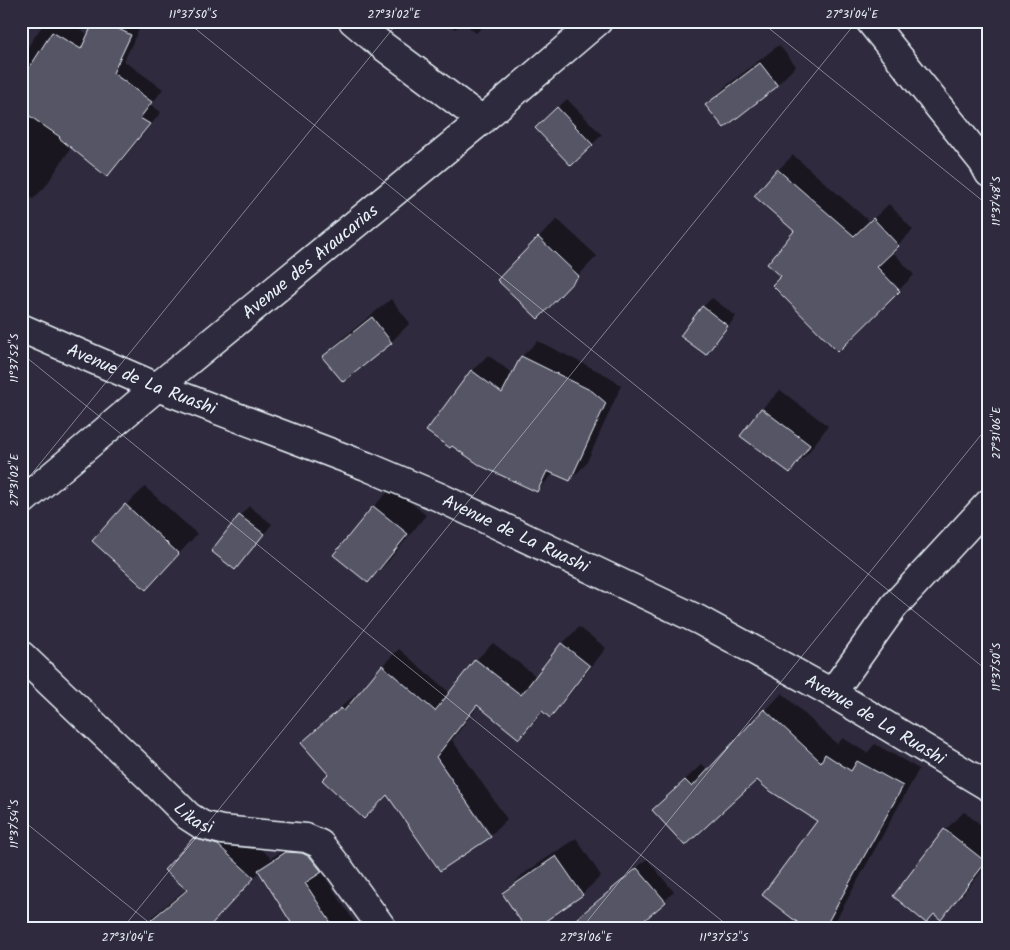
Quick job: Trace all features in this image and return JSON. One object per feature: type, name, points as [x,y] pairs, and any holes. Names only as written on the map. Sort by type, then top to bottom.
[{"type":"street","points":[[353,21],[379,43],[482,120]]},
{"type":"street","name":"Avenue des Araucarias","points":[[21,502],[157,387],[482,120],[598,21]]},
{"type":"street","points":[[870,21],[977,155],[989,173]]},
{"type":"street","name":"Avenue de La Ruashi","points":[[21,328],[157,387],[366,466],[439,497],[699,620],[832,693],[989,787]]},
{"type":"street","points":[[832,693],[894,606],[989,503]]},
{"type":"street","name":"Likasi","points":[[21,655],[188,816],[202,825],[222,830],[306,838],[320,844],[383,929]]},
{"type":"building","points":[[94,21],[102,21],[131,35],[113,73],[152,102],[140,118],[150,124],[107,177],[60,137],[21,110],[21,81],[52,32],[81,49]]},
{"type":"building","points":[[760,63],[778,86],[724,128],[705,105]]},
{"type":"building","points":[[557,107],[593,145],[571,166],[535,128]]},
{"type":"building","points":[[777,169],[854,236],[873,218],[899,246],[877,267],[900,291],[838,352],[772,285],[781,276],[767,264],[794,231],[754,196]]},
{"type":"building","points":[[538,237],[579,276],[538,319],[497,280]]},
{"type":"building","points":[[702,306],[728,326],[706,355],[680,336]]},
{"type":"building","points":[[372,317],[392,343],[343,382],[322,357]]},
{"type":"building","points":[[521,356],[592,391],[606,403],[570,481],[547,471],[537,492],[481,466],[426,431],[471,370],[502,393]]},
{"type":"building","points":[[761,408],[810,445],[790,473],[740,436]]},
{"type":"building","points":[[125,504],[179,554],[146,590],[92,541]]},
{"type":"building","points":[[373,506],[408,534],[368,583],[333,555]]},
{"type":"building","points":[[239,515],[264,534],[235,570],[211,551]]},
{"type":"building","points":[[561,643],[590,666],[550,718],[542,711],[519,739],[477,705],[436,757],[491,837],[440,871],[387,795],[364,819],[322,780],[328,774],[301,743],[341,708],[344,711],[382,665],[435,711],[475,659],[521,695]]},
{"type":"building","points":[[764,709],[821,762],[825,754],[851,771],[857,761],[903,786],[824,929],[806,929],[762,895],[817,821],[767,789],[757,780],[685,846],[652,810],[685,780],[692,787]]},
{"type":"building","points":[[944,829],[986,862],[941,920],[934,914],[926,923],[893,896]]},
{"type":"building","points":[[193,838],[218,845],[254,878],[207,929],[140,929],[187,890],[164,870]]},
{"type":"building","points":[[286,852],[302,853],[310,857],[322,872],[305,883],[335,929],[295,929],[258,870]]},
{"type":"building","points":[[556,856],[583,895],[534,929],[526,929],[502,893]]},
{"type":"building","points":[[637,868],[666,902],[634,929],[564,929]]}]
